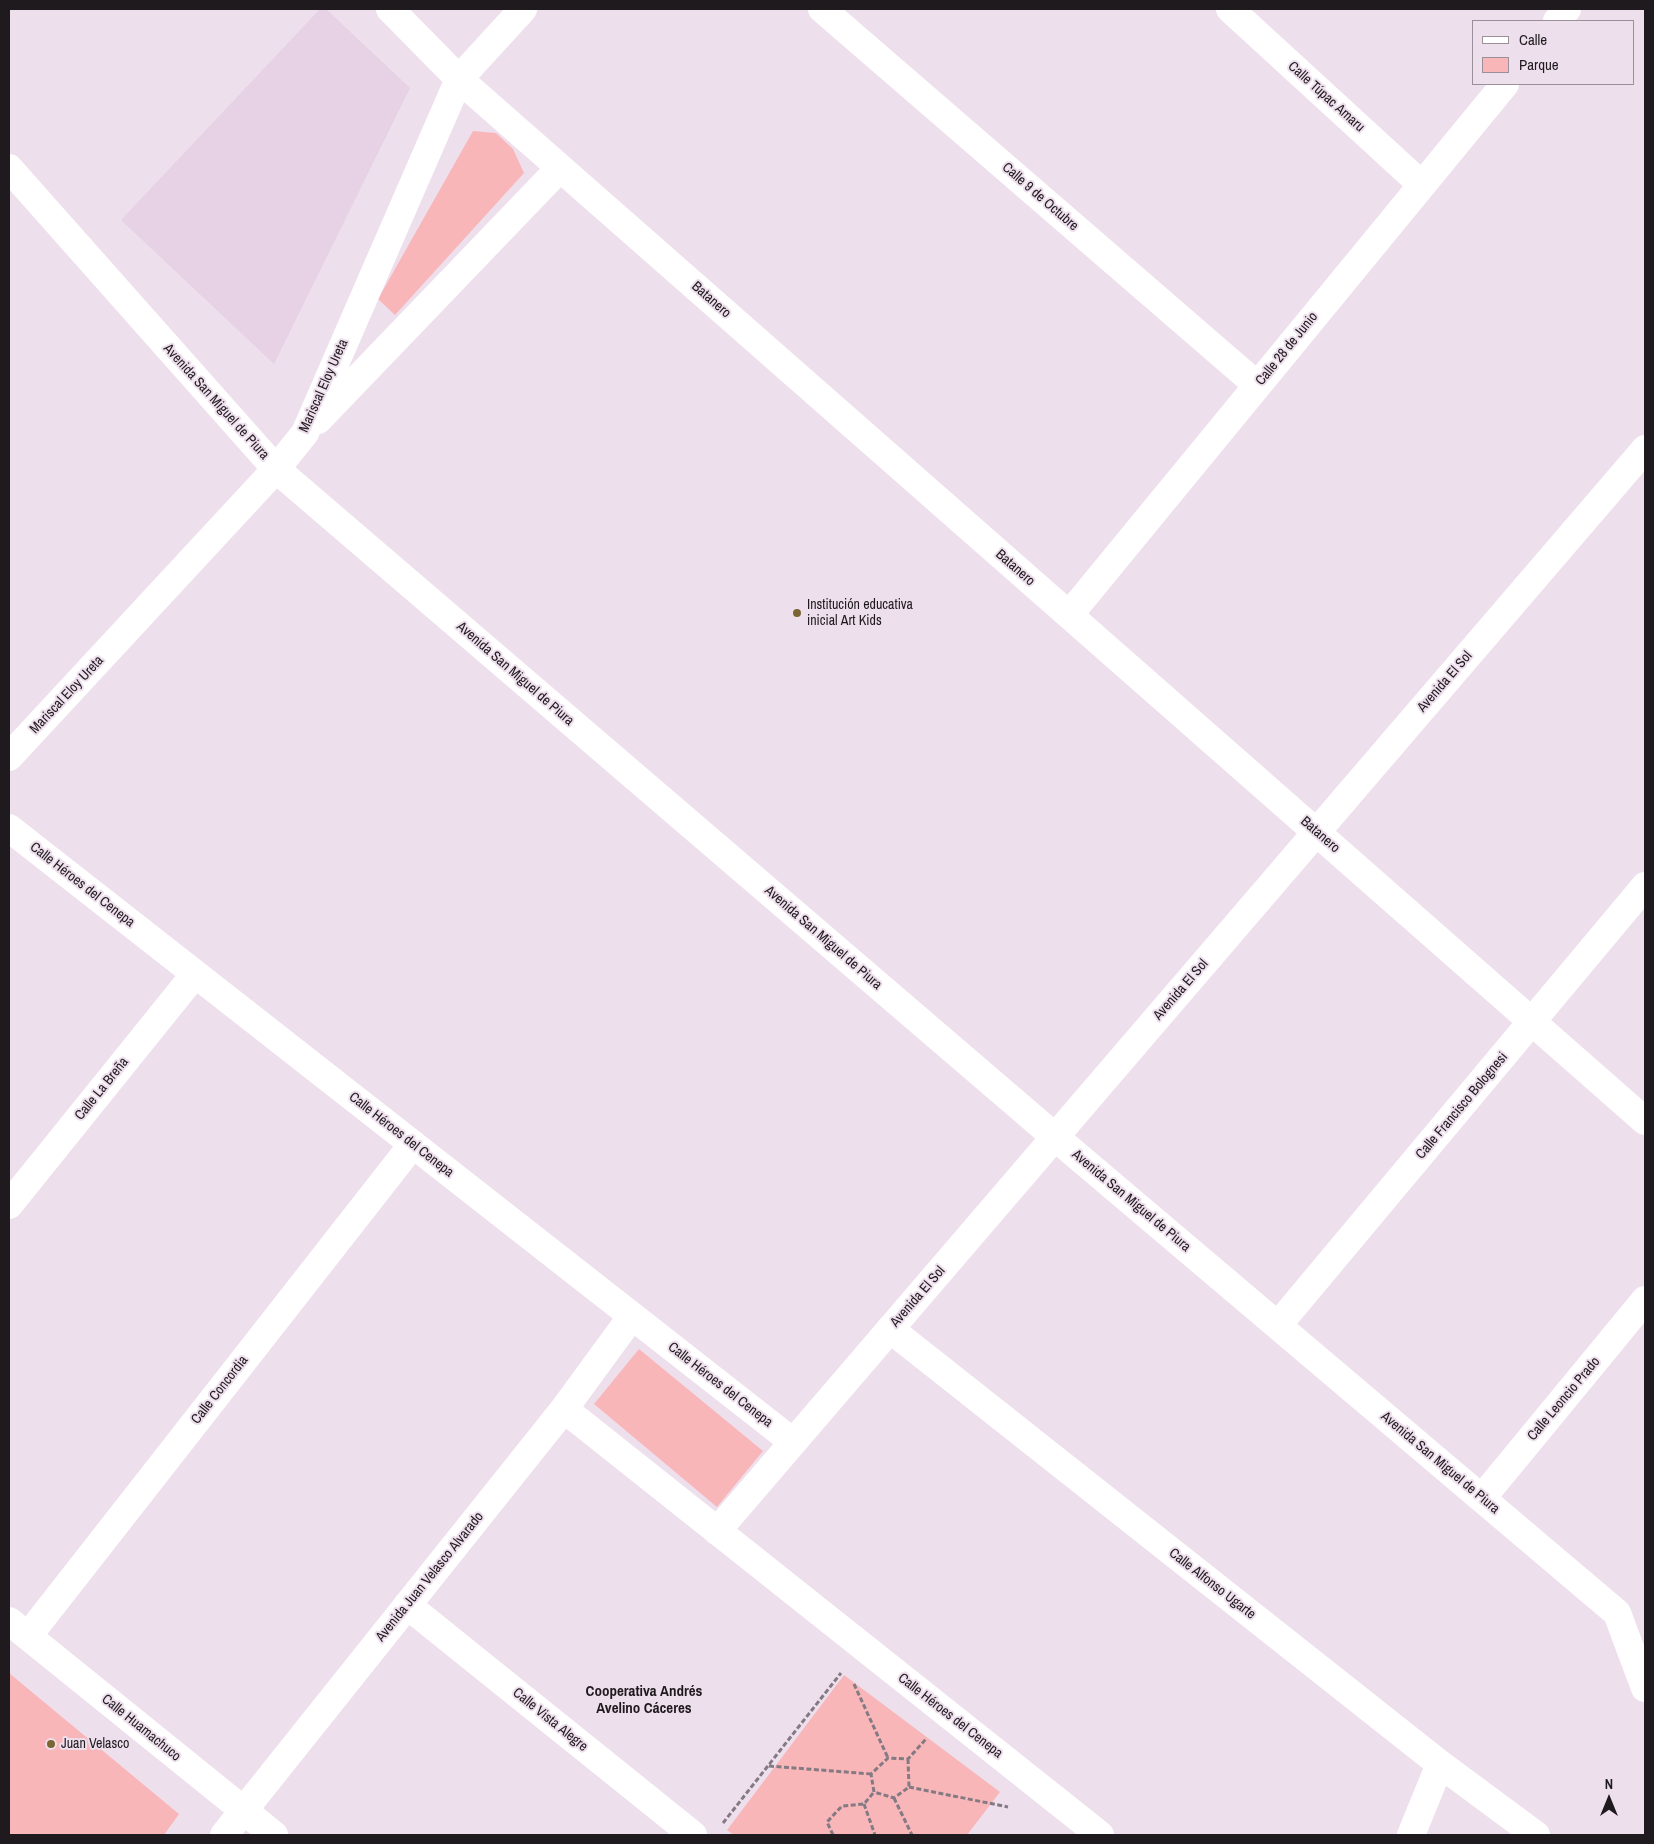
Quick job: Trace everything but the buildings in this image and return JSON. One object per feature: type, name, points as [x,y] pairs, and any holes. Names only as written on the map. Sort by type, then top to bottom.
[{"type":"street","name":"Batanero","points":[[390,9],[459,79],[1645,1121]]},
{"type":"street","name":"Mariscal Eloy Ureta","points":[[9,757],[276,469],[305,434],[459,79],[523,9]]},
{"type":"street","name":"Calle 9 de Octubre","points":[[822,9],[1257,385]]},
{"type":"street","name":"Calle Túpac Amaru","points":[[1230,9],[1422,185]]},
{"type":"street","points":[[1558,20],[1567,9]]},
{"type":"street","name":"Calle 28 de Junio","points":[[1069,615],[1504,85]]},
{"type":"street","name":"Avenida San Miguel de Piura","points":[[9,168],[276,469],[1055,1137],[1617,1613],[1645,1688]]},
{"type":"street","points":[[305,434],[560,168]]},
{"type":"street","name":"Avenida El Sol","points":[[717,1531],[1645,449]]},
{"type":"street","name":"Calle Héroes del Cenepa","points":[[9,828],[793,1442]]},
{"type":"street","name":"Calle Francisco Bolognesi","points":[[1278,1326],[1645,886]]},
{"type":"street","name":"Calle La Breña","points":[[9,1205],[195,974]]},
{"type":"street","name":"Calle Concordia","points":[[18,1628],[413,1144]]},
{"type":"street","name":"Calle Leoncio Prado","points":[[1482,1498],[1645,1300]]},
{"type":"street","name":"Avenida Juan Velasco Alvarado","points":[[224,1835],[564,1410],[632,1316]]},
{"type":"street","name":"Calle Alfonso Ugarte","points":[[890,1329],[1440,1764],[1536,1835]]},
{"type":"street","name":"Calle Héroes del Cenepa","points":[[564,1410],[717,1531],[854,1657],[948,1714],[1100,1835]]},
{"type":"street","name":"Calle Vista Alegre","points":[[407,1605],[693,1835]]},
{"type":"street","name":"Calle Huamachuco","points":[[18,1628],[274,1835]]},
{"type":"street","points":[[1411,1835],[1440,1764]]},
{"type":"path","points":[[854,1657],[888,1758]]},
{"type":"path","points":[[719,1828],[854,1657]]},
{"type":"path","points":[[909,1787],[908,1759],[948,1714]]},
{"type":"path","points":[[768,1766],[871,1774],[888,1758],[908,1759]]},
{"type":"path","points":[[832,1835],[827,1822],[842,1806],[864,1804],[874,1792],[871,1774]]},
{"type":"path","points":[[894,1798],[909,1787],[1008,1807]]},
{"type":"path","points":[[874,1792],[894,1798],[912,1835]]},
{"type":"path","points":[[864,1804],[875,1835]]},
{"type":"shaded area","points":[[320,9],[326,9],[410,88],[274,364],[121,220]]},
{"type":"green space","points":[[473,131],[496,133],[513,149],[524,173],[395,315],[378,299]]},
{"type":"green space","points":[[639,1349],[763,1451],[717,1507],[594,1404]]},
{"type":"green space","name":"Juan Velasco","points":[[9,1673],[179,1814],[164,1835],[9,1835]]},
{"type":"green space","points":[[844,1675],[1000,1792],[967,1835],[734,1835],[727,1830]]},
{"type":"place","name":"Institución educativa inicial Art Kids","points":[[797,613]]},
{"type":"place","name":"Juan Velasco","points":[[51,1744]]},
{"type":"district","name":"Cooperativa Andrés Avelino Cáceres","points":[[644,1700]]}]
